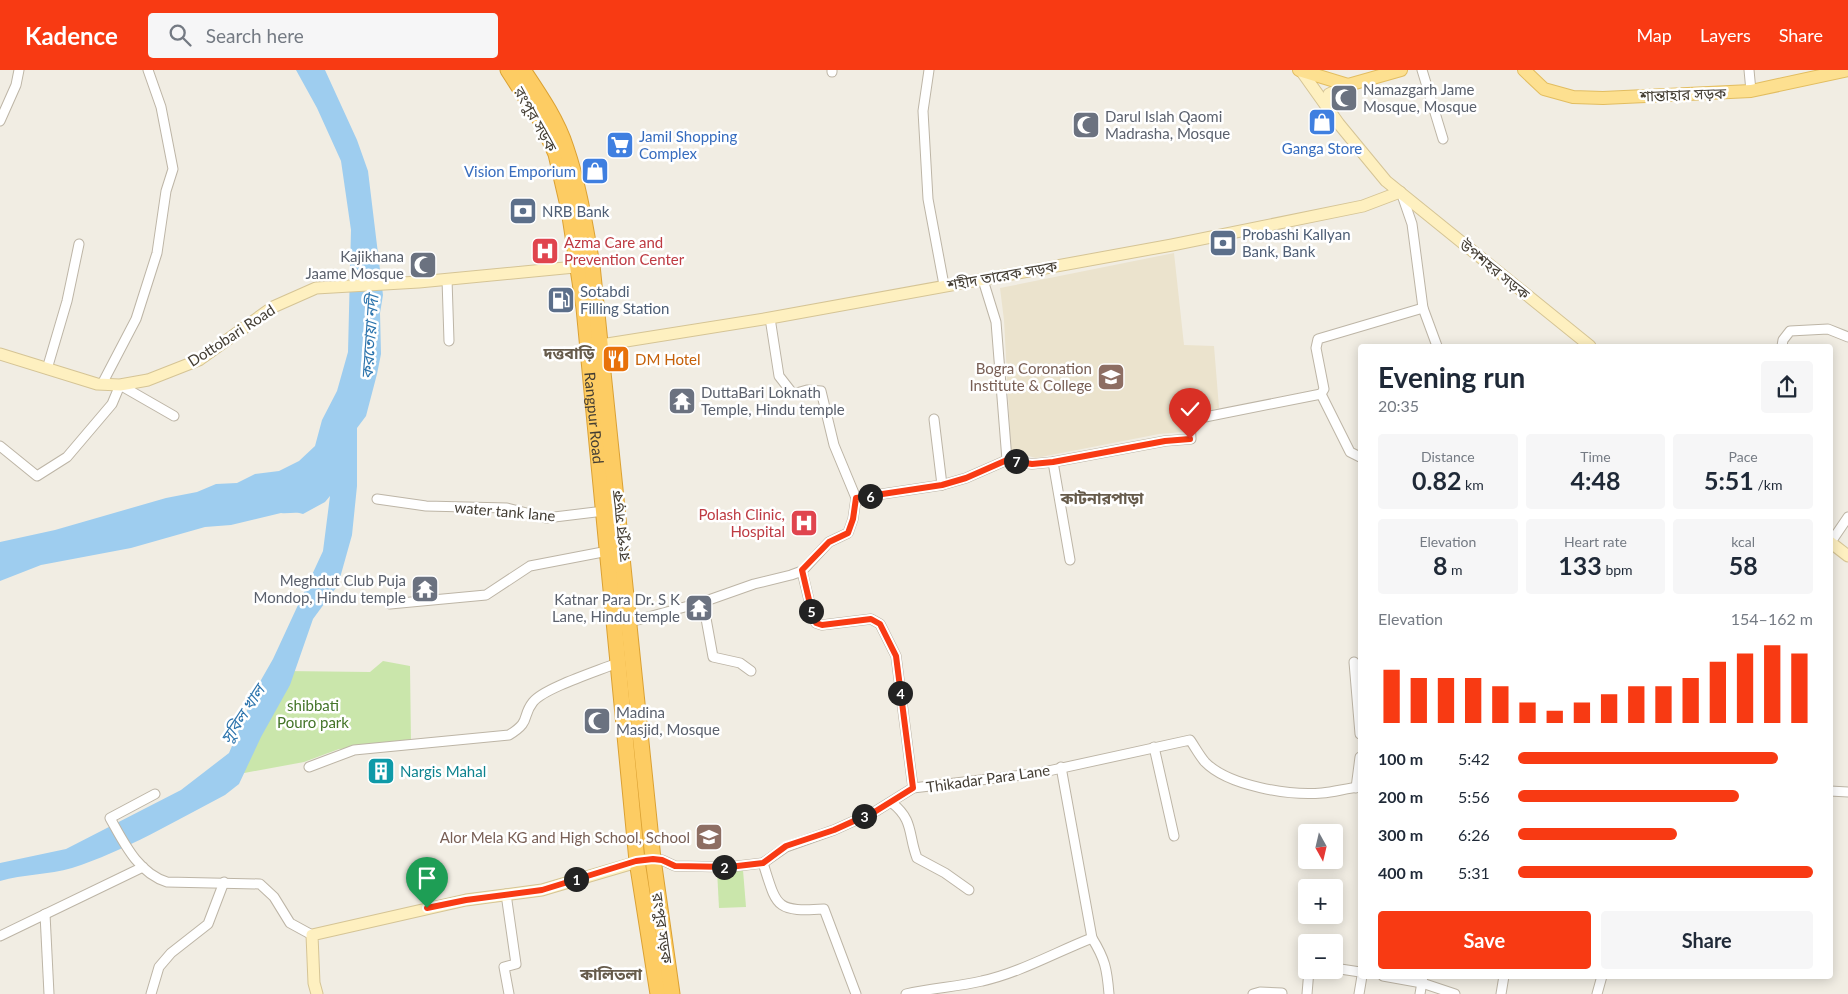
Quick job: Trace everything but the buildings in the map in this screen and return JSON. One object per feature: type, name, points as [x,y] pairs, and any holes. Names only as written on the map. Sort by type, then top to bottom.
[{"type":"highway","name":"রংপুর সড়ক","points":[[508,70],[540,121],[556,154],[585,266]]},
{"type":"highway","name":"রংপুর সড়ক","points":[[523,70],[542,98],[566,146],[577,186],[594,346],[630,622],[653,859],[672,994]]},
{"type":"highway","name":"Rangpur Road","points":[[594,346],[604,511],[636,861],[658,994]]},
{"type":"main road","points":[[1300,71],[1348,85],[1401,70]]},
{"type":"main road","name":"শান্তাহার সড়ক","points":[[1524,70],[1544,89],[1573,97],[1719,94],[1751,91],[1848,70]]},
{"type":"street","points":[[0,121],[16,85],[19,70]]},
{"type":"street","points":[[102,384],[136,319],[157,253],[166,192],[173,170],[161,107],[148,70]]},
{"type":"street","points":[[929,70],[923,111],[928,199],[944,285]]},
{"type":"street","points":[[1422,70],[1443,139]]},
{"type":"street","points":[[1749,70],[1751,91]]},
{"type":"street","name":"উপশহর সড়ক","points":[[1300,71],[1386,180],[1588,344]]},
{"type":"street","points":[[1329,108],[1330,94],[1348,85]]},
{"type":"street","points":[[1400,192],[1412,224],[1422,308],[1437,344]]},
{"type":"street","name":"শহীদ তারেক সড়ক","points":[[594,346],[770,318],[1172,245],[1364,206],[1400,192]]},
{"type":"street","points":[[47,369],[67,301],[78,244]]},
{"type":"street","points":[[449,341],[447,279],[585,266]]},
{"type":"street","name":"Dottobari Road","points":[[0,354],[102,384],[120,386],[148,380],[198,360],[273,307],[316,288],[447,279]]},
{"type":"street","points":[[983,280],[996,322],[1007,460]]},
{"type":"street","points":[[856,498],[942,485],[966,478],[1007,460],[1032,464],[1053,462],[1165,441],[1190,439],[1190,420],[1321,394],[1324,389],[1316,348],[1318,339],[1422,308]]},
{"type":"street","points":[[630,622],[703,602],[754,584],[791,575],[802,570],[829,542],[848,533],[853,519],[856,498],[834,445],[821,391],[807,390],[793,394],[779,376],[770,318]]},
{"type":"street","points":[[1782,344],[1783,340],[1790,332],[1828,329],[1848,337]]},
{"type":"street","points":[[0,446],[37,476],[67,457],[112,404],[120,386],[174,416]]},
{"type":"street","points":[[1321,394],[1350,452],[1358,456]]},
{"type":"street","points":[[934,420],[942,485]]},
{"type":"street","points":[[1053,462],[1070,560]]},
{"type":"street","name":"water tank lane","points":[[377,499],[426,506],[507,508],[546,518],[604,511]]},
{"type":"street","points":[[1833,539],[1848,517]]},
{"type":"street","points":[[1833,544],[1848,556]]},
{"type":"street","points":[[390,604],[486,595],[530,566],[608,551]]},
{"type":"street","points":[[802,570],[816,623],[822,625],[871,619],[880,624],[896,656],[913,788]]},
{"type":"street","points":[[703,602],[713,657],[740,662],[751,671]]},
{"type":"street","points":[[1354,662],[1358,710]]},
{"type":"street","points":[[309,767],[354,750],[509,735],[522,727],[533,702],[545,694],[617,664]]},
{"type":"street","name":"Thikadar Para Lane","points":[[653,859],[662,860],[675,866],[729,867],[763,863],[786,846],[834,830],[892,802],[913,788],[1023,776],[1190,740],[1206,763],[1219,772],[1250,785],[1297,794],[1323,793],[1358,787]]},
{"type":"street","points":[[1154,747],[1174,836]]},
{"type":"street","points":[[1061,767],[1092,938],[1104,958],[1108,975],[1109,994]]},
{"type":"street","points":[[1833,791],[1848,792]]},
{"type":"street","points":[[155,794],[110,818],[127,848],[154,878],[167,882],[260,884],[274,897],[290,923],[312,935],[389,916],[506,894],[542,890],[636,861],[653,859]]},
{"type":"street","points":[[892,802],[902,810],[909,821],[917,858],[945,873],[970,890]]},
{"type":"street","points":[[763,863],[774,898],[782,907],[796,911],[824,909],[856,994]]},
{"type":"street","points":[[0,936],[143,867]]},
{"type":"street","points":[[152,994],[159,967],[171,953],[208,924],[224,882]]},
{"type":"street","points":[[506,894],[516,964],[504,967],[509,994]]},
{"type":"street","points":[[45,914],[49,994]]},
{"type":"street","points":[[312,935],[317,994]]},
{"type":"street","points":[[906,994],[937,987],[982,981],[1003,975],[1092,938]]},
{"type":"street","points":[[1343,969],[1358,972]]},
{"type":"street","points":[[1306,994],[1308,979]]},
{"type":"street","points":[[1359,994],[1362,979]]},
{"type":"street","points":[[1502,994],[1504,979]]},
{"type":"street","points":[[1597,994],[1601,979]]},
{"type":"street","points":[[1420,994],[1422,980],[1455,994]]},
{"type":"street","points":[[1253,994],[1260,992],[1282,993]]},
{"type":"shaded area","name":"Bogra Coronation Institute & College","points":[[1174,253],[1184,345],[1214,346],[1219,408],[1186,417],[1184,432],[1159,434],[1036,458],[1011,451],[1004,320],[1000,288]]},
{"type":"green space","name":"shibbati Pouro park","points":[[383,661],[410,666],[411,744],[339,749],[304,762],[239,774],[285,671],[370,672]]},
{"type":"green space","points":[[717,870],[743,870],[746,907],[719,908]]},
{"type":"water","name":"করতোয়া নদী","points":[[296,70],[325,70],[357,140],[368,171],[383,295],[380,313],[381,354],[366,416],[357,428],[357,486],[352,535],[338,585],[313,619],[290,685],[261,737],[239,784],[225,795],[169,825],[92,861],[54,872],[0,881],[0,863],[66,849],[181,790],[229,753],[257,687],[273,659],[323,551],[330,496],[325,502],[303,514],[281,513],[231,525],[205,527],[131,548],[41,565],[0,581],[0,542],[55,530],[166,498],[197,492],[216,484],[237,483],[255,474],[279,471],[299,461],[315,446],[322,420],[337,391],[348,352],[351,230],[341,161],[317,108]]},
{"type":"place","name":"Namazgarh Jame Mosque, Mosque","points":[[1344,98]]},
{"type":"place","name":"Ganga Store","points":[[1322,122]]},
{"type":"place","name":"Darul Islah Qaomi Madrasha, Mosque","points":[[1086,125]]},
{"type":"place","name":"Jamil Shopping Complex","points":[[620,145]]},
{"type":"place","name":"Vision Emporium","points":[[595,171]]},
{"type":"place","name":"NRB Bank","points":[[523,211]]},
{"type":"place","name":"Probashi Kallyan Bank, Bank","points":[[1223,243]]},
{"type":"place","name":"Azma Care and Prevention Center","points":[[545,251]]},
{"type":"place","name":"Kajikhana Jaame Mosque","points":[[423,265]]},
{"type":"place","name":"Sotabdi Filling Station","points":[[561,300]]},
{"type":"place","name":"DM Hotel","points":[[616,359]]},
{"type":"place","name":"Bogra Coronation Institute & College","points":[[1111,377]]},
{"type":"place","name":"DuttaBari Loknath Temple, Hindu temple","points":[[682,401]]},
{"type":"place","name":"Polash Clinic, Hospital","points":[[804,523]]},
{"type":"place","name":"Meghdut Club Puja Mondop, Hindu temple","points":[[425,589]]},
{"type":"place","name":"Katnar Para Dr. S K Lane, Hindu temple","points":[[699,608]]},
{"type":"place","name":"Madina Masjid, Mosque","points":[[597,721]]},
{"type":"place","name":"Nargis Mahal","points":[[381,771]]},
{"type":"place","name":"Alor Mela KG and High School, School","points":[[709,837]]},
{"type":"district","name":"দত্তবাড়ি","points":[[569,352]]},
{"type":"district","name":"কাটনারপাড়া","points":[[1102,497]]},
{"type":"district","name":"কালিতলা","points":[[611,973]]},
{"type":"route","points":[[427,908],[466,900],[542,890],[636,861],[653,859],[662,860],[675,866],[729,867],[763,863],[786,846],[834,830],[892,802],[913,788],[896,656],[880,624],[874,620],[822,625],[816,623],[802,570],[829,542],[848,533],[853,519],[856,498],[942,485],[966,478],[1007,460],[1032,464],[1053,462],[1165,441],[1190,439]]},
{"type":"water label","name":"সুবিল খাল","points":[[242,714]]}]
